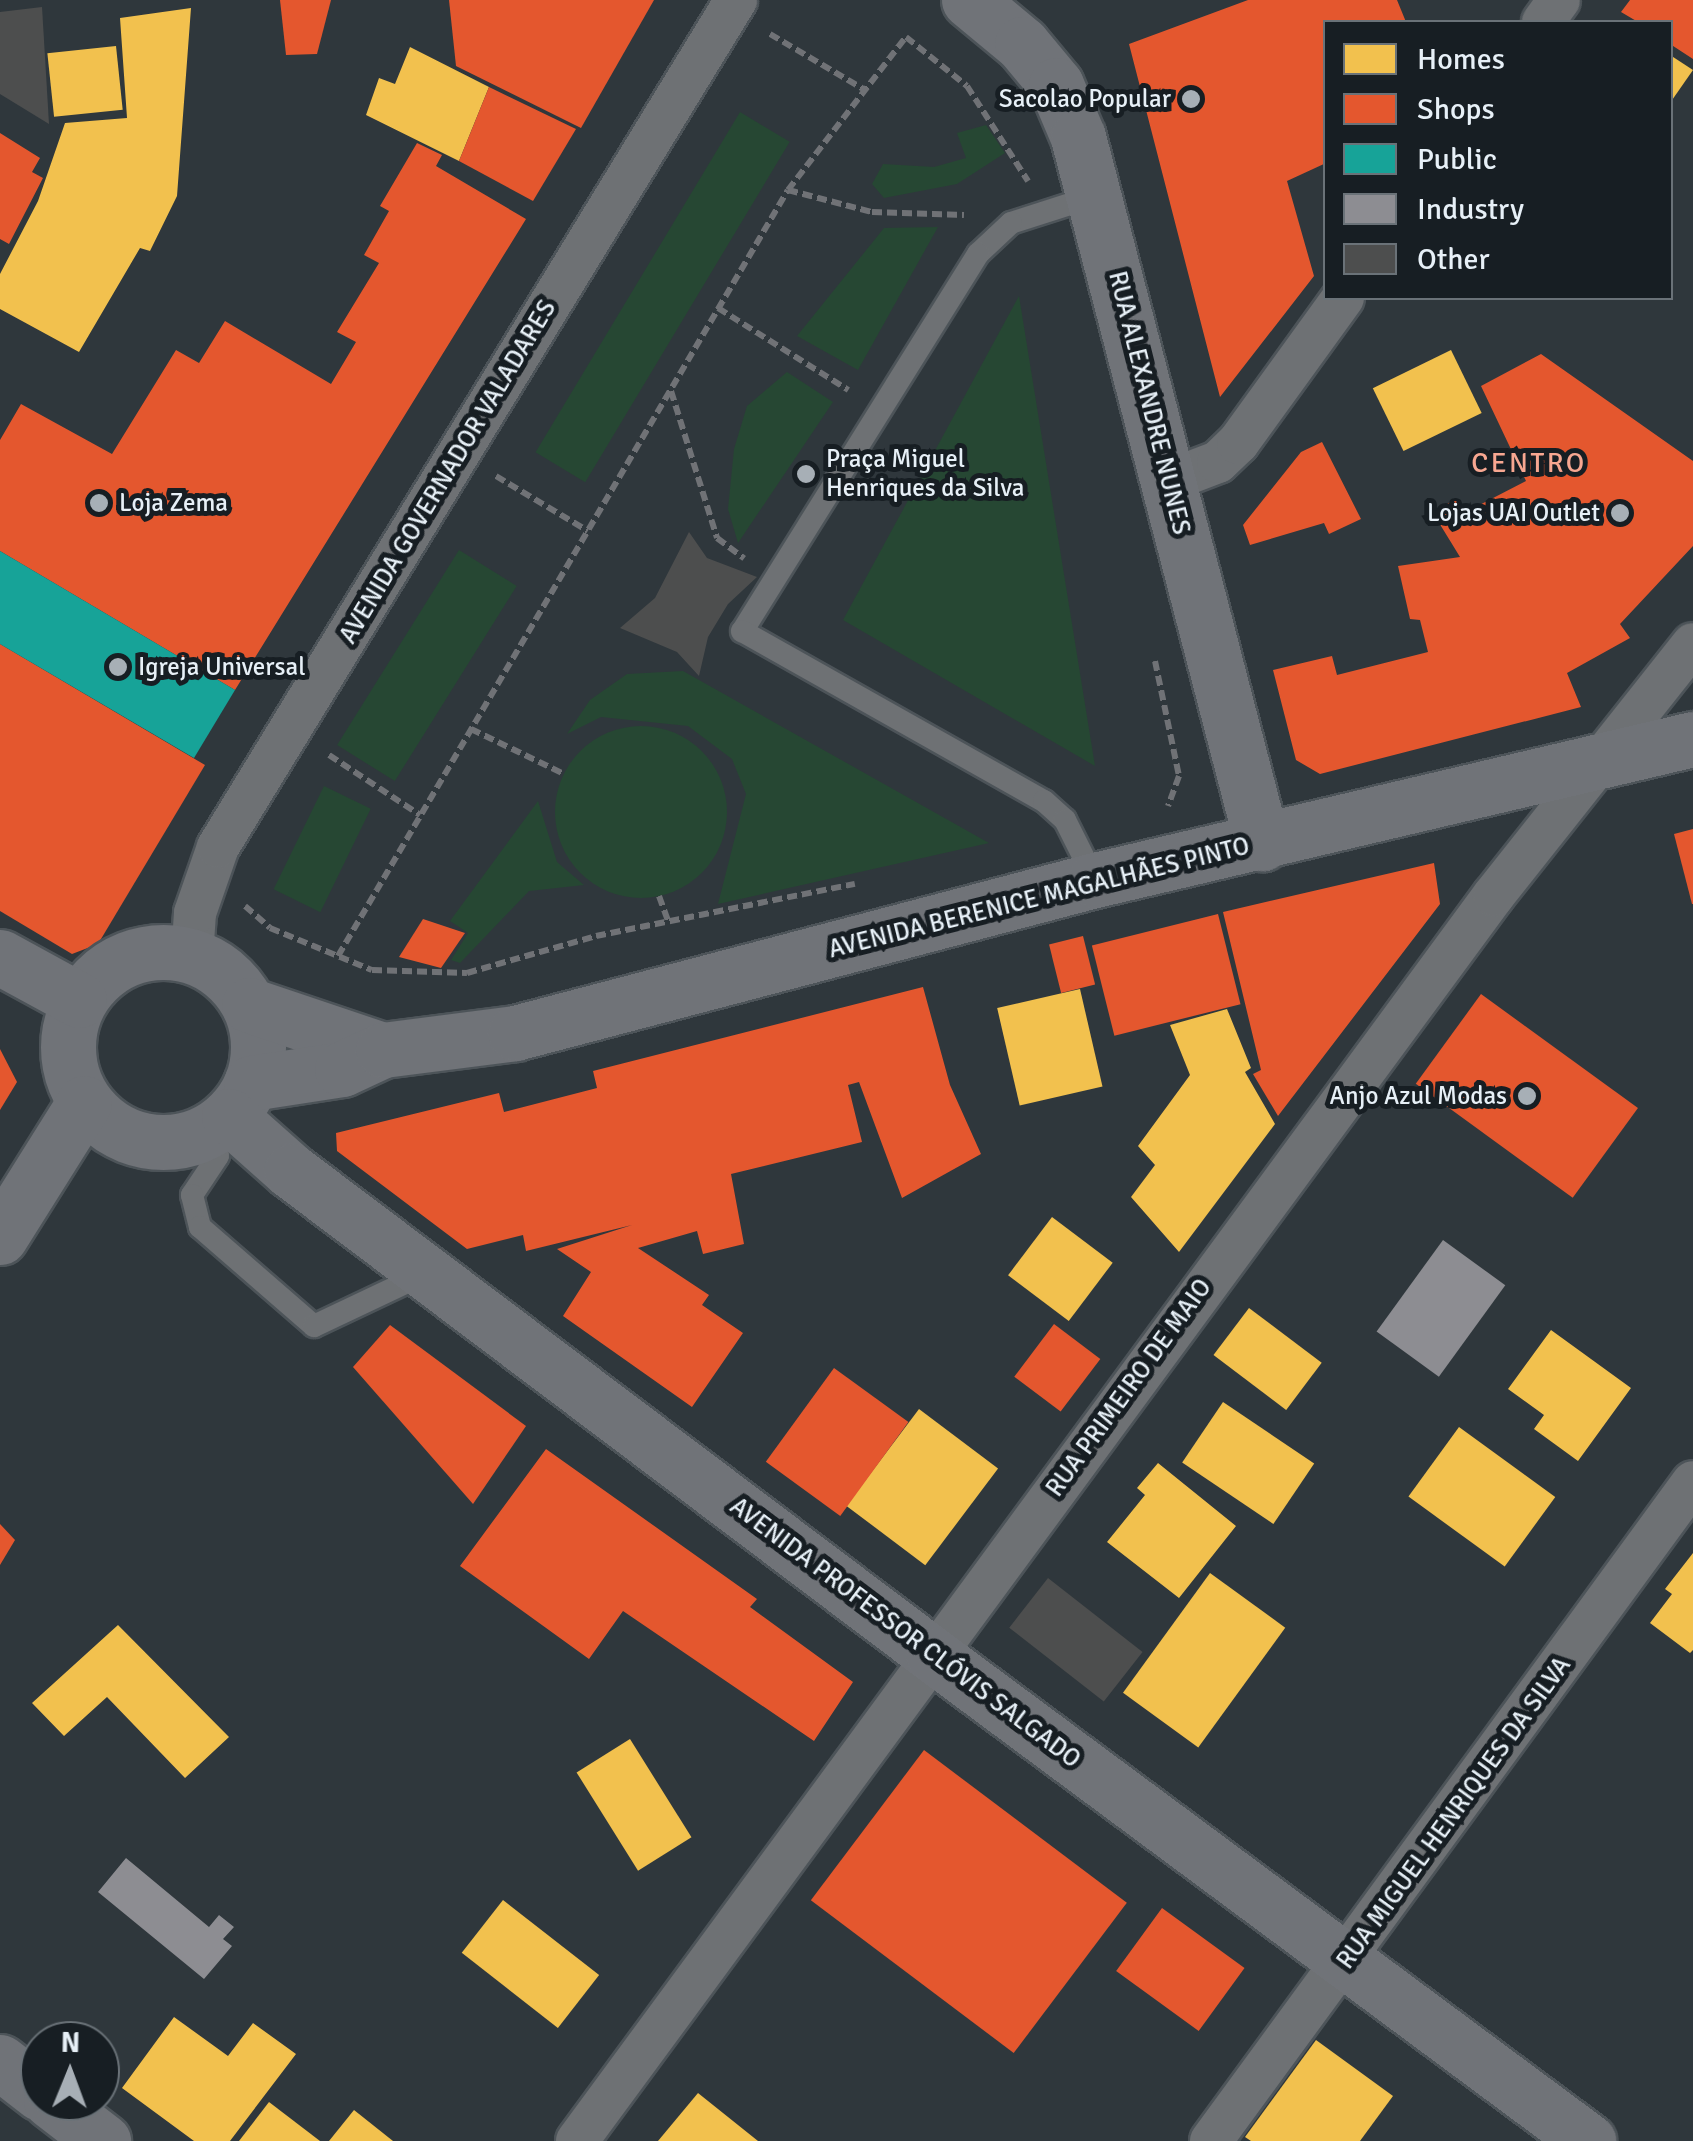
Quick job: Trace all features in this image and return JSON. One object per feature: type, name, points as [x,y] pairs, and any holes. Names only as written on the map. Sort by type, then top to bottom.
[{"type":"main road","name":"RUA ALEXANDRE NUNES","points":[[969,0],[1022,44],[1056,85],[1095,196],[1262,842]]},
{"type":"main road","name":"AVENIDA BERENICE MAGALHÃES PINTO","points":[[229,1110],[383,1050],[514,1033],[1096,880],[1693,739]]},
{"type":"main road","points":[[140,954],[192,956],[225,975],[249,1005],[259,1054],[229,1110],[181,1141],[140,1140],[103,1122],[84,1104],[67,1053],[79,1000],[94,980],[140,954]]},
{"type":"main road","points":[[0,957],[79,1000]]},
{"type":"main road","name":"AVENIDA BERENICE MAGALHÃES PINTO","points":[[249,1005],[383,1050]]},
{"type":"main road","points":[[0,1237],[84,1104]]},
{"type":"main road","name":"AVENIDA PROFESSOR CLÓVIS SALGADO","points":[[229,1110],[427,1272],[1346,1964],[1588,2141]]},
{"type":"main road","points":[[0,2062],[20,2078]]},
{"type":"main road","points":[[77,2121],[103,2141]]},
{"type":"street","name":"AVENIDA GOVERNADOR VALADARES","points":[[192,956],[195,913],[213,862],[290,730],[744,11]]},
{"type":"street","points":[[1168,480],[1208,468],[1238,443],[1342,300]]},
{"type":"street","name":"RUA PRIMEIRO DE MAIO","points":[[576,2141],[1494,895],[1606,760],[1693,644]]},
{"type":"street","name":"RUA MIGUEL HENRIQUES DA SILVA","points":[[1211,2141],[1346,1964],[1693,1482]]},
{"type":"lane","points":[[1095,196],[1039,210],[1017,220],[978,254],[742,631],[1044,800],[1065,820],[1096,880]]},
{"type":"lane","points":[[229,1110],[218,1156],[192,1194],[200,1227],[314,1326],[427,1272]]},
{"type":"path","points":[[744,11],[865,90]]},
{"type":"path","points":[[338,956],[788,190],[906,36],[967,86],[1020,162],[1039,210]]},
{"type":"path","points":[[788,190],[872,212],[1017,220]]},
{"type":"path","points":[[718,308],[880,410]]},
{"type":"path","points":[[670,390],[717,538],[778,575]]},
{"type":"path","points":[[495,476],[588,531]]},
{"type":"path","points":[[1151,646],[1179,776],[1173,804],[1158,810]]},
{"type":"path","points":[[471,728],[564,774]]},
{"type":"path","points":[[290,730],[420,815]]},
{"type":"path","points":[[213,862],[240,901],[270,928],[372,970],[466,973],[668,922],[863,882]]},
{"type":"path","points":[[659,896],[668,922]]},
{"type":"green space","points":[[740,112],[790,142],[585,482],[536,452]]},
{"type":"green space","points":[[986,125],[1005,153],[957,184],[884,198],[872,184],[883,164],[934,167],[966,158],[957,133]]},
{"type":"green space","points":[[938,227],[858,370],[797,336],[884,228]]},
{"type":"green space","points":[[1019,296],[1095,766],[843,620]]},
{"type":"green space","points":[[787,372],[833,402],[738,543],[728,509],[734,449],[747,406]]},
{"type":"green space","points":[[459,550],[517,586],[395,781],[337,745]]},
{"type":"green space","points":[[683,671],[989,843],[718,904],[746,794],[732,759],[688,726],[601,717],[567,734],[590,700],[627,674]]},
{"type":"green space","points":[[641,726],[674,733],[701,752],[720,779],[727,812],[720,845],[701,872],[674,891],[641,898],[608,891],[581,872],[562,845],[555,812],[562,779],[581,752],[608,733]]},
{"type":"green space","points":[[324,786],[371,809],[320,912],[274,889]]},
{"type":"green space","points":[[538,801],[557,862],[584,885],[529,891],[460,963],[451,960],[468,933],[450,921]]},
{"type":"building: Homes","points":[[191,8],[177,196],[150,251],[140,248],[79,352],[0,309],[0,274],[38,201],[65,123],[127,118],[120,18]]},
{"type":"building: Homes","points":[[116,46],[123,110],[54,117],[47,53]]},
{"type":"building: Homes","points":[[410,47],[489,87],[459,161],[366,115],[379,78],[395,84]]},
{"type":"building: Homes","points":[[1673,57],[1693,70],[1673,99]]},
{"type":"building: Homes","points":[[1451,350],[1482,413],[1403,451],[1373,388]]},
{"type":"building: Homes","points":[[1080,989],[1102,1086],[1020,1106],[997,1008]]},
{"type":"building: Homes","points":[[1227,1009],[1251,1068],[1245,1072],[1275,1124],[1179,1252],[1131,1197],[1155,1165],[1138,1146],[1190,1075],[1170,1025]]},
{"type":"building: Homes","points":[[1052,1217],[1113,1263],[1069,1321],[1008,1275]]},
{"type":"building: Homes","points":[[1249,1308],[1322,1363],[1286,1410],[1213,1355]]},
{"type":"building: Homes","points":[[1551,1330],[1631,1388],[1578,1461],[1534,1429],[1544,1415],[1508,1389]]},
{"type":"building: Homes","points":[[1223,1402],[1314,1464],[1273,1524],[1182,1463]]},
{"type":"building: Homes","points":[[919,1409],[998,1469],[925,1565],[846,1506]]},
{"type":"building: Homes","points":[[1459,1427],[1555,1497],[1505,1567],[1408,1497]]},
{"type":"building: Homes","points":[[1158,1463],[1236,1526],[1179,1598],[1107,1542],[1145,1495],[1137,1488]]},
{"type":"building: Homes","points":[[1693,1553],[1690,1653],[1650,1623],[1672,1594],[1665,1589]]},
{"type":"building: Homes","points":[[1210,1573],[1285,1628],[1198,1747],[1123,1693]]},
{"type":"building: Homes","points":[[118,1625],[229,1737],[185,1778],[107,1697],[64,1736],[32,1703]]},
{"type":"building: Homes","points":[[630,1739],[691,1837],[638,1871],[577,1772]]},
{"type":"building: Homes","points":[[503,1900],[599,1975],[558,2028],[462,1953]]},
{"type":"building: Homes","points":[[174,2017],[228,2056],[253,2023],[296,2054],[230,2141],[194,2141],[122,2088]]},
{"type":"building: Homes","points":[[1316,2040],[1393,2096],[1360,2141],[1251,2141],[1245,2137]]},
{"type":"building: Homes","points":[[698,2093],[758,2141],[658,2141]]},
{"type":"building: Homes","points":[[269,2102],[320,2141],[239,2141]]},
{"type":"building: Homes","points":[[354,2110],[393,2141],[329,2141]]},
{"type":"building: Shops","points":[[280,0],[331,0],[317,54],[286,55]]},
{"type":"building: Shops","points":[[449,0],[654,0],[581,128],[456,66]]},
{"type":"building: Shops","points":[[1248,0],[1397,0],[1405,20],[1323,20],[1323,164],[1287,181],[1314,276],[1220,397],[1129,44]]},
{"type":"building: Shops","points":[[1630,0],[1693,0],[1693,59],[1673,46],[1673,20],[1635,20],[1621,12]]},
{"type":"building: Shops","points":[[489,87],[576,129],[533,201],[459,161]]},
{"type":"building: Shops","points":[[0,133],[40,158],[32,172],[43,178],[9,244],[0,239]]},
{"type":"building: Shops","points":[[417,143],[442,155],[436,166],[526,219],[235,690],[0,551],[0,440],[21,404],[112,454],[176,350],[199,363],[225,321],[331,384],[356,342],[337,332],[379,263],[364,255],[389,211],[380,206]]},
{"type":"building: Shops","points":[[1541,354],[1693,461],[1693,546],[1620,624],[1630,638],[1567,673],[1581,707],[1320,774],[1296,760],[1273,670],[1332,656],[1337,675],[1428,652],[1420,620],[1410,619],[1398,566],[1460,557],[1433,513],[1455,499],[1464,513],[1526,481],[1481,386]]},
{"type":"building: Shops","points":[[1322,442],[1361,519],[1329,534],[1324,523],[1250,545],[1243,525],[1301,452]]},
{"type":"building: Shops","points":[[0,644],[205,765],[98,944],[72,954],[0,911]]},
{"type":"building: Shops","points":[[1693,829],[1693,904],[1692,904],[1674,834]]},
{"type":"building: Shops","points":[[1434,863],[1440,904],[1278,1116],[1253,1074],[1261,1070],[1223,912]]},
{"type":"building: Shops","points":[[1218,914],[1240,1004],[1114,1036],[1092,945]]},
{"type":"building: Shops","points":[[423,919],[465,933],[441,968],[399,957]]},
{"type":"building: Shops","points":[[1083,936],[1095,985],[1061,993],[1049,944]]},
{"type":"building: Shops","points":[[923,987],[950,1085],[981,1154],[902,1198],[859,1082],[848,1085],[862,1142],[731,1174],[744,1244],[703,1254],[697,1231],[638,1248],[709,1295],[702,1305],[743,1333],[692,1407],[563,1316],[591,1272],[557,1249],[632,1225],[526,1251],[523,1235],[467,1249],[337,1151],[336,1133],[499,1093],[504,1112],[597,1088],[593,1071]]},
{"type":"building: Shops","name":"Anjo Azul Modas","points":[[1481,994],[1638,1108],[1573,1198],[1416,1084]]},
{"type":"building: Shops","points":[[0,1049],[17,1082],[0,1110]]},
{"type":"building: Shops","points":[[1054,1324],[1100,1359],[1061,1412],[1014,1377]]},
{"type":"building: Shops","points":[[390,1325],[526,1426],[473,1504],[353,1367]]},
{"type":"building: Shops","points":[[834,1368],[908,1422],[840,1516],[766,1462]]},
{"type":"building: Shops","points":[[546,1449],[757,1599],[750,1607],[853,1682],[814,1741],[623,1611],[589,1659],[460,1566]]},
{"type":"building: Shops","points":[[0,1524],[15,1540],[0,1565]]},
{"type":"building: Shops","points":[[924,1750],[1127,1903],[1014,2053],[811,1900]]},
{"type":"building: Shops","points":[[1162,1908],[1245,1968],[1199,2031],[1116,1971]]},
{"type":"building: Public","name":"Igreja Universal","points":[[0,551],[235,690],[194,758],[0,644]]},
{"type":"building: Industry","points":[[1443,1240],[1505,1285],[1439,1377],[1377,1331]]},
{"type":"building: Industry","points":[[126,1858],[209,1927],[219,1915],[234,1927],[223,1939],[232,1946],[204,1979],[98,1892]]},
{"type":"building: Other","points":[[42,7],[49,124],[0,94],[0,12]]},
{"type":"building: Other","points":[[689,532],[707,558],[757,577],[728,604],[708,637],[699,676],[677,652],[620,628],[655,598]]},
{"type":"building: Other","points":[[1048,1578],[1143,1652],[1104,1702],[1009,1628]]},
{"type":"place","name":"Sacolao Popular","points":[[1191,99]]},
{"type":"place","name":"Praça Miguel Henriques da Silva","points":[[806,474]]},
{"type":"place","name":"Loja Zema","points":[[99,503]]},
{"type":"place","name":"Lojas UAI Outlet","points":[[1620,513]]},
{"type":"place","name":"Igreja Universal","points":[[118,667]]},
{"type":"place","name":"Anjo Azul Modas","points":[[1527,1096]]},
{"type":"district","name":"CENTRO","points":[[1529,463]]}]
